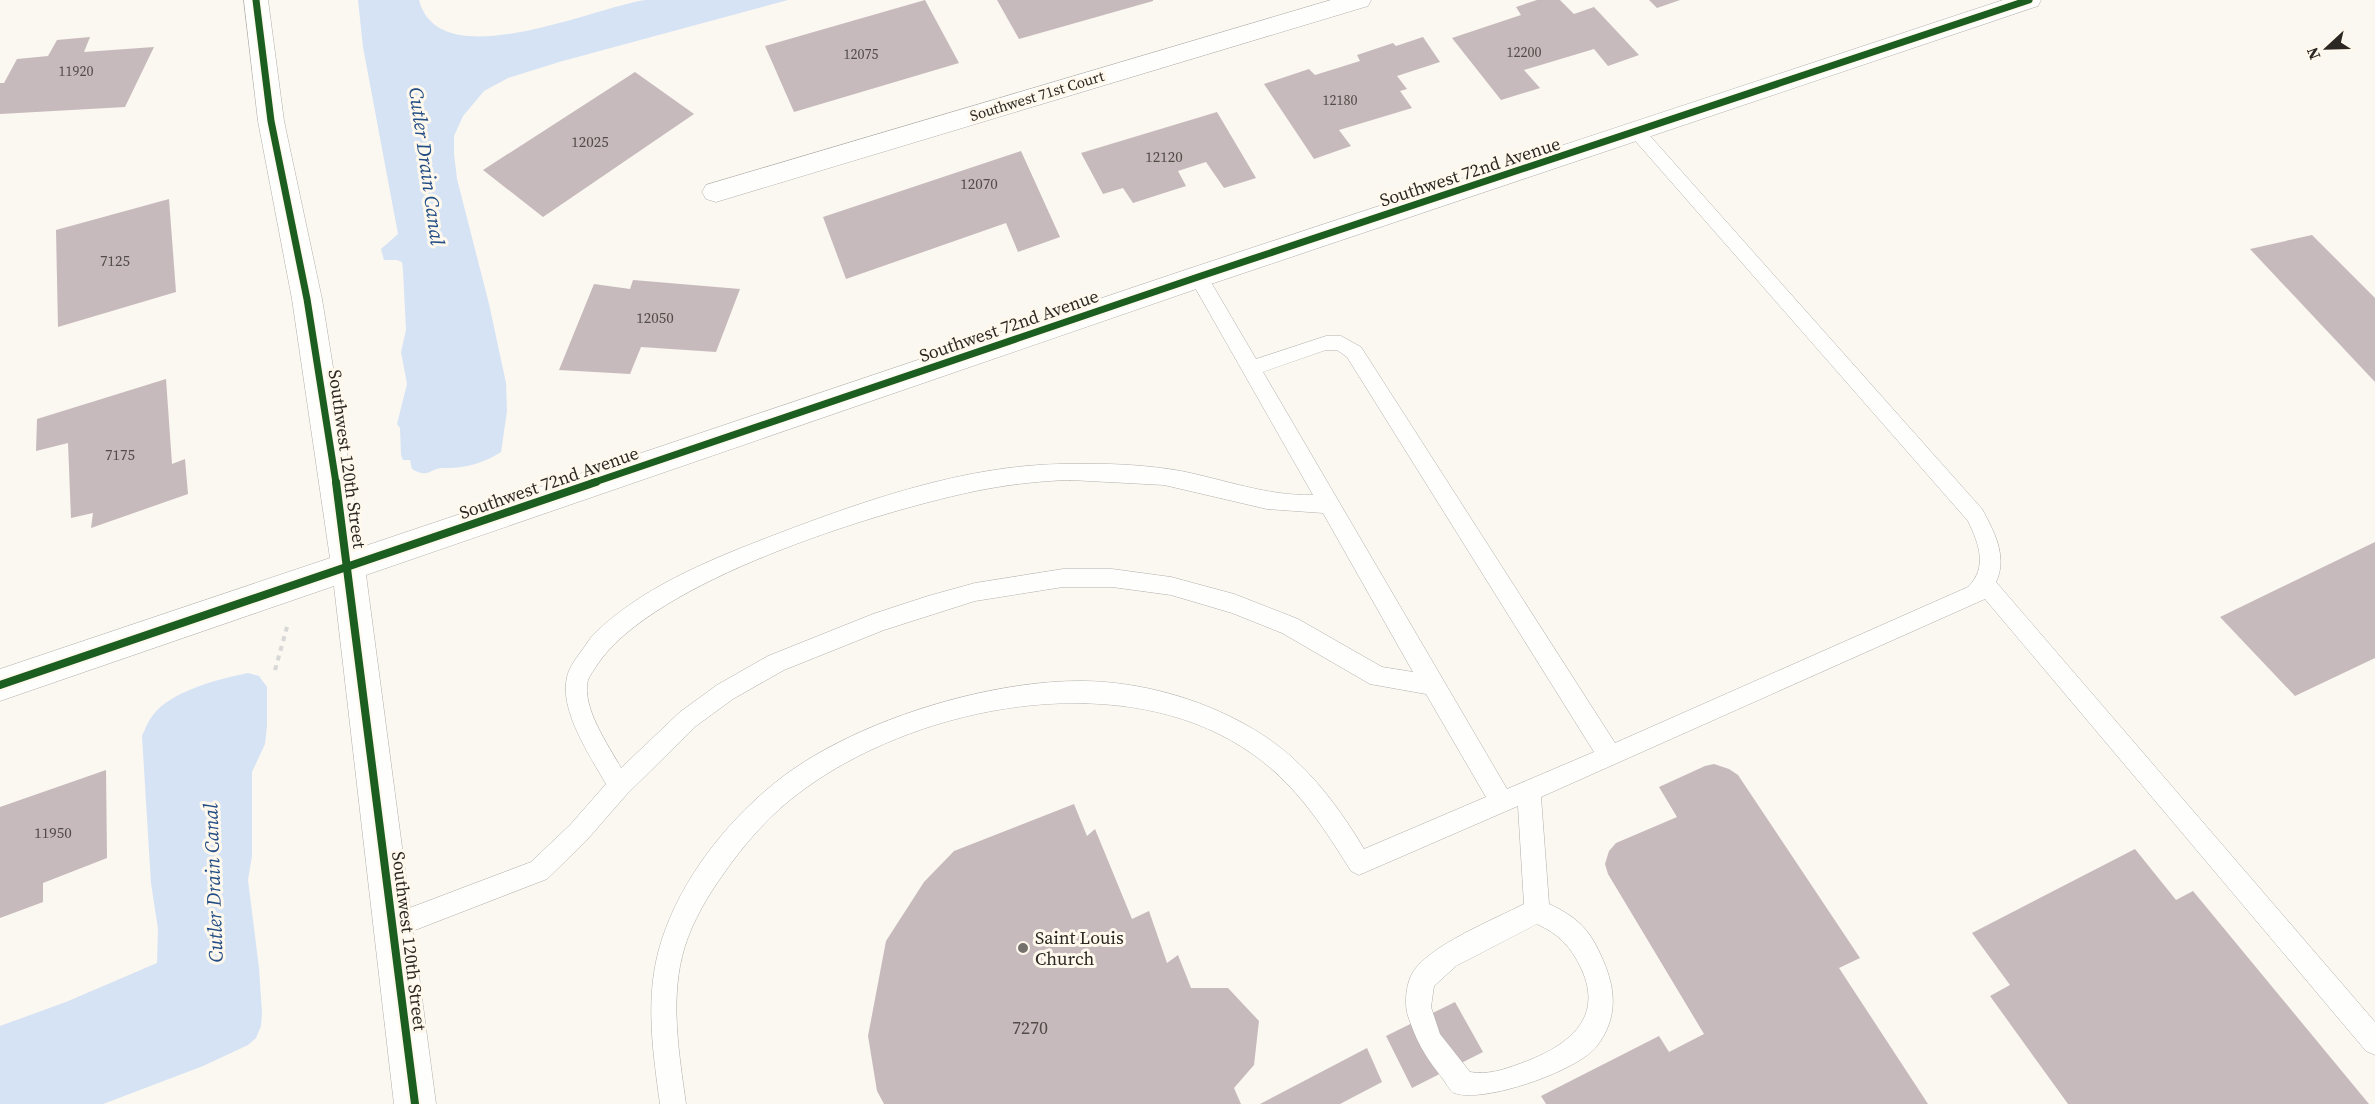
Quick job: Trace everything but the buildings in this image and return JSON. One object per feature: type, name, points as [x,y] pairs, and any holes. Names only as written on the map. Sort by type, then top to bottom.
[{"type":"street","name":"Southwest 120th Street","points":[[256,0],[271,122],[309,309],[325,405],[348,566],[415,1104]]},
{"type":"street","name":"Southwest 71st Court","points":[[716,192],[1359,0]]},
{"type":"street","name":"Southwest 72nd Avenue","points":[[0,685],[1198,277],[2029,0]]},
{"type":"lane","points":[[673,1104],[663,991],[672,947],[692,902],[716,861],[757,816],[795,782],[851,749],[915,723],[986,702],[1039,693],[1091,692],[1148,699],[1194,712],[1228,726],[1262,747],[1298,779],[1329,815],[1359,863],[1610,756],[1976,594],[1986,585],[1992,565],[1987,538],[1975,515],[1637,132]]},
{"type":"lane","points":[[1198,277],[1431,685],[1501,801]]},
{"type":"lane","points":[[1252,368],[1326,343],[1341,343],[1353,352],[1610,756]]},
{"type":"lane","points":[[619,786],[578,702],[577,677],[589,653],[623,621],[659,598],[718,569],[784,541],[865,512],[928,494],[1018,476],[1068,472],[1164,477],[1283,503],[1329,504]]},
{"type":"lane","points":[[392,927],[539,871],[578,833],[619,786],[688,719],[724,692],[776,663],[853,632],[975,592],[1063,578],[1112,578],[1171,586],[1234,604],[1290,626],[1378,677],[1431,685]]},
{"type":"lane","points":[[1986,585],[2375,1042]]},
{"type":"lane","points":[[1529,790],[1537,911]]},
{"type":"lane","points":[[1537,911],[1574,933],[1590,959],[1603,997],[1597,1022],[1587,1039],[1559,1059],[1516,1079],[1484,1087],[1463,1084],[1430,1041],[1418,1007],[1422,980],[1447,957],[1537,911]]},
{"type":"path","points":[[275,670],[287,626]]},
{"type":"water","name":"Cutler Drain Canal","points":[[358,0],[419,0],[432,23],[456,34],[487,36],[522,32],[646,0],[788,0],[508,78],[484,91],[463,116],[454,136],[457,179],[489,304],[506,383],[507,411],[501,452],[473,464],[439,468],[422,473],[412,469],[410,460],[403,460],[401,455],[400,428],[397,424],[407,384],[401,352],[406,330],[403,270],[402,262],[384,260],[381,249],[398,234],[363,47]]},
{"type":"water","name":"Cutler Drain Canal","points":[[248,673],[259,676],[267,687],[265,744],[252,772],[252,856],[248,880],[262,1013],[261,1026],[256,1038],[248,1045],[203,1066],[103,1104],[0,1104],[0,1026],[66,1002],[157,963],[158,929],[151,883],[142,736],[153,715],[171,699],[196,687]]},
{"type":"cycle path","points":[[256,0],[271,121],[307,299],[342,518],[415,1104]]},
{"type":"cycle path","points":[[0,685],[1198,277],[2029,0]]},
{"type":"place","name":"Saint Louis Church","points":[[1023,948]]}]
